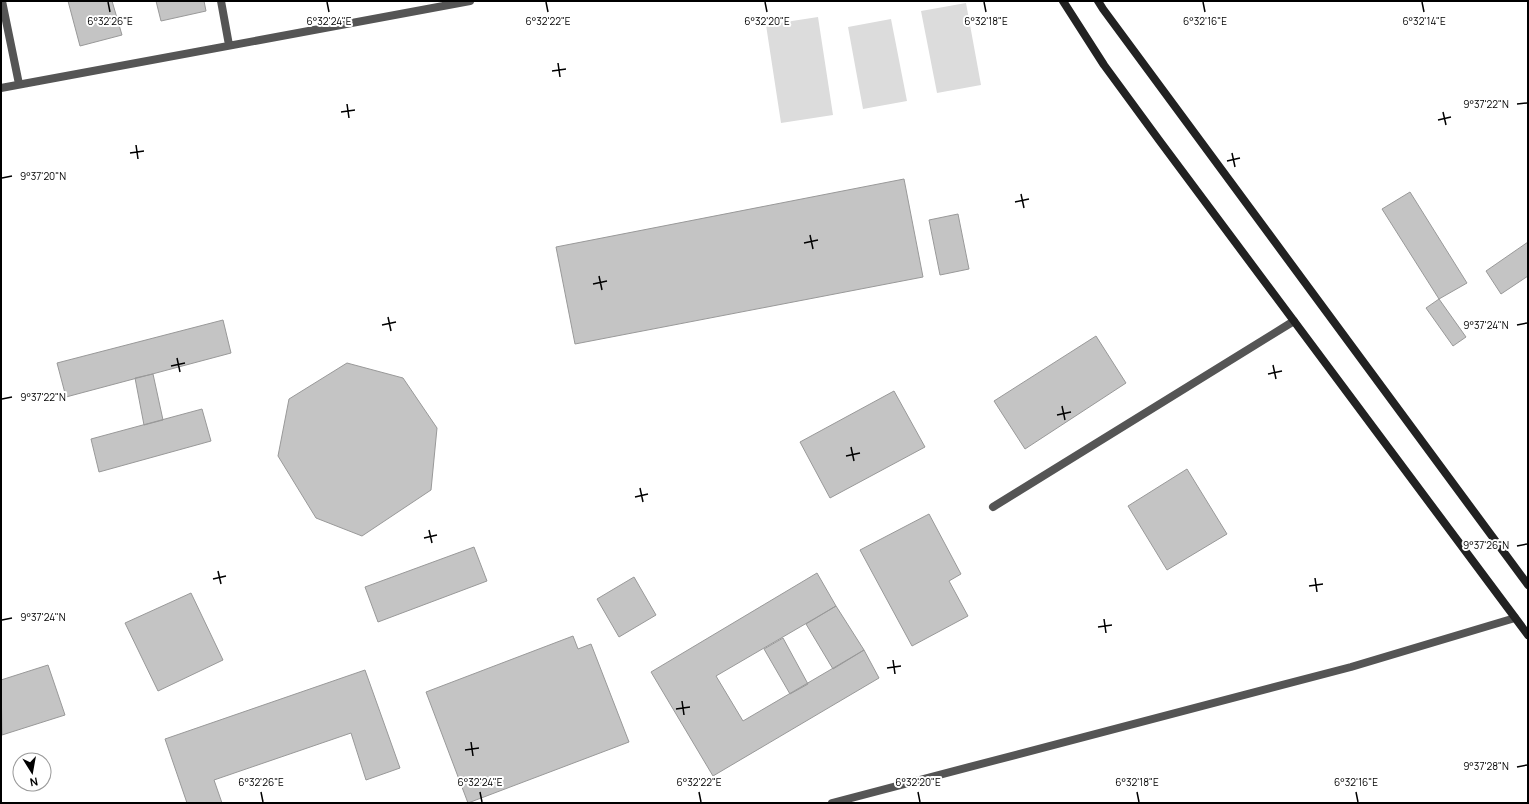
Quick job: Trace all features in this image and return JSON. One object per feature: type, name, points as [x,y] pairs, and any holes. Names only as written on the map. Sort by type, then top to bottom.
[{"type":"main road","points":[[1063,1],[1104,65],[1528,635]]},
{"type":"main road","points":[[1098,1],[1528,584]]},
{"type":"street","points":[[2,1],[18,84]]},
{"type":"street","points":[[221,1],[229,46]]},
{"type":"street","points":[[1,88],[470,1]]},
{"type":"street","points":[[993,507],[1294,322]]},
{"type":"street","points":[[833,803],[1351,667],[1515,618]]},
{"type":"shaded area","points":[[966,3],[981,85],[937,93],[921,11]]},
{"type":"shaded area","points":[[818,17],[833,115],[781,123],[766,25]]},
{"type":"shaded area","points":[[891,19],[907,101],[863,109],[848,27]]},
{"type":"building","points":[[68,1],[112,1],[122,35],[80,46]]},
{"type":"building","points":[[156,1],[204,1],[206,11],[161,21]]},
{"type":"building","points":[[904,179],[923,277],[575,344],[556,247]]},
{"type":"building","points":[[1410,192],[1467,283],[1439,299],[1382,209]]},
{"type":"building","points":[[958,214],[969,269],[940,275],[929,220]]},
{"type":"building","points":[[1528,242],[1528,276],[1501,294],[1486,271]]},
{"type":"building","points":[[1439,299],[1466,337],[1453,346],[1426,308]]},
{"type":"building","points":[[223,320],[231,353],[66,397],[57,363]]},
{"type":"building","points":[[1096,336],[1126,383],[1025,449],[994,401]]},
{"type":"building","points":[[347,363],[403,378],[437,428],[431,490],[362,536],[316,518],[278,456],[289,399]]},
{"type":"building","points":[[153,374],[163,420],[144,425],[135,378]]},
{"type":"building","points":[[894,391],[925,447],[830,498],[800,442]]},
{"type":"building","points":[[202,409],[211,441],[99,472],[91,439]]},
{"type":"building","points":[[1187,469],[1227,534],[1167,570],[1128,506]]},
{"type":"building","points":[[929,514],[961,574],[949,581],[968,616],[912,646],[860,550]]},
{"type":"building","points":[[474,547],[487,581],[378,622],[365,587]]},
{"type":"building","points":[[817,573],[836,606],[716,676],[743,721],[864,650],[879,678],[713,776],[651,672]]},
{"type":"building","points":[[634,577],[656,615],[619,637],[597,599]]},
{"type":"building","points":[[191,593],[223,660],[158,691],[125,623]]},
{"type":"building","points":[[836,606],[864,650],[833,669],[806,624]]},
{"type":"building","points":[[573,636],[578,649],[591,644],[629,742],[468,803],[426,692]]},
{"type":"building","points":[[783,638],[808,684],[790,694],[764,649]]},
{"type":"building","points":[[48,665],[65,715],[2,735],[1,680]]},
{"type":"building","points":[[365,670],[400,768],[366,780],[351,733],[214,780],[222,803],[187,803],[165,739]]}]
